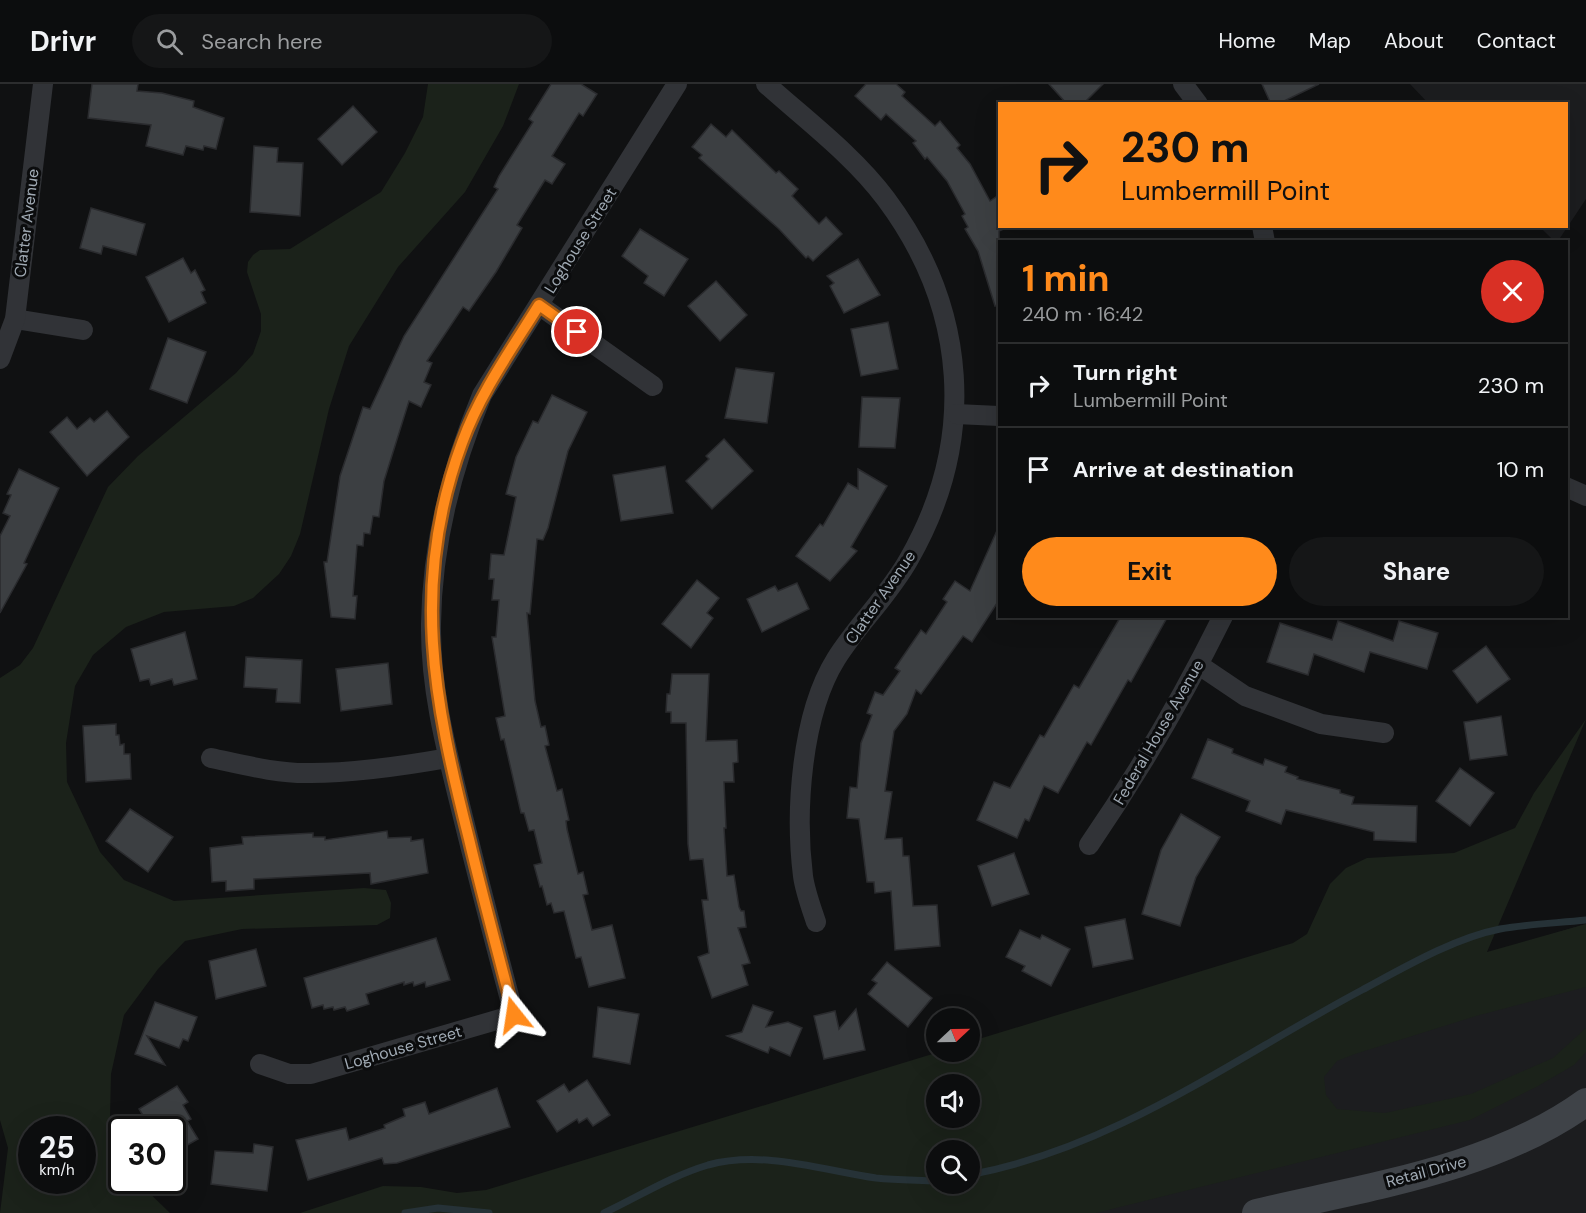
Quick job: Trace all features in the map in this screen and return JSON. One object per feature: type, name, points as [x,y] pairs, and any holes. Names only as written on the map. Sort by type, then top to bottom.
[{"type":"street","name":"Clatter Avenue","points":[[0,359],[15,319],[43,84]]},
{"type":"street","name":"Loghouse Street","points":[[260,1064],[289,1074],[311,1074],[514,1015],[448,758],[433,672],[431,626],[433,579],[440,525],[462,444],[483,395],[677,84]]},
{"type":"street","name":"Clatter Avenue","points":[[766,84],[867,177],[911,235],[924,262],[946,323],[953,362],[956,414],[942,488],[909,560],[835,661],[817,704],[805,754],[798,820],[803,879],[816,922]]},
{"type":"street","points":[[1183,84],[1196,102]]},
{"type":"street","points":[[539,305],[653,386]]},
{"type":"street","points":[[15,319],[83,330]]},
{"type":"street","points":[[956,414],[998,416]]},
{"type":"street","points":[[1568,488],[1586,496]]},
{"type":"street","name":"Federal House Avenue","points":[[1089,845],[1112,811],[1198,665],[1222,618]]},
{"type":"street","points":[[1198,665],[1245,696],[1321,724],[1384,733]]},
{"type":"street","points":[[211,758],[256,768],[309,774],[383,769],[448,758]]},
{"type":"street","name":"Retail Drive","points":[[1256,1213],[1418,1174],[1502,1150],[1567,1116],[1586,1102]]},
{"type":"shaded area","points":[[428,84],[519,84],[503,126],[465,192],[398,267],[349,346],[329,409],[300,534],[291,556],[279,574],[253,598],[234,606],[164,612],[126,627],[93,655],[75,686],[66,743],[67,782],[100,852],[124,880],[174,901],[364,888],[386,890],[391,903],[390,918],[377,925],[242,929],[185,941],[158,969],[124,1015],[111,1074],[110,1116],[108,1116],[108,1194],[150,1194],[170,1213],[0,1213],[8,1148],[0,1120],[0,678],[20,665],[33,648],[108,487],[138,456],[236,373],[253,354],[261,331],[261,314],[247,272],[248,262],[253,255],[260,250],[290,249],[381,192],[405,153],[423,117]]},
{"type":"shaded area","points":[[1410,84],[1586,84],[1586,199],[1568,226],[1568,102],[1427,102]]},
{"type":"shaded area","points":[[1541,228],[1567,228],[1559,240],[1553,240]]},
{"type":"shaded area","points":[[1586,719],[1487,952],[1586,924],[1586,987],[1476,1016],[1355,1054],[1337,1061],[1324,1077],[1326,1095],[1337,1109],[1385,1113],[1471,1094],[1553,1058],[1586,1028],[1586,1052],[1574,1065],[1470,1120],[1096,1213],[300,1213],[383,1186],[421,1187],[457,1193],[486,1190],[926,1056],[926,1062],[980,1062],[980,1039],[1293,943],[1307,934],[1330,884],[1346,868],[1367,858],[1454,853],[1515,828],[1534,793]]},
{"type":"shaded area","points":[[1586,924],[1586,1213],[554,1213],[926,1120],[926,1128],[980,1128],[980,1114],[1487,953]]},
{"type":"building","points":[[92,84],[138,84],[137,91],[162,93],[194,101],[193,107],[224,118],[216,149],[204,146],[203,150],[186,146],[183,155],[146,146],[151,125],[88,118]]},
{"type":"building","points":[[551,84],[581,84],[597,94],[583,116],[579,113],[552,156],[565,164],[552,184],[545,180],[517,225],[522,228],[496,272],[469,311],[463,307],[427,361],[432,363],[424,382],[431,385],[421,407],[409,401],[384,481],[379,517],[373,516],[370,534],[364,533],[363,546],[357,545],[353,596],[357,596],[355,619],[331,617],[324,562],[327,562],[340,476],[363,407],[370,409],[404,336],[498,189],[494,187],[499,176],[533,122],[529,119]]},
{"type":"building","points":[[866,84],[896,84],[905,92],[902,96],[935,126],[940,121],[960,145],[957,148],[970,164],[990,201],[998,196],[998,228],[1006,228],[999,231],[998,240],[998,305],[995,306],[978,251],[965,229],[968,227],[962,216],[965,214],[947,181],[927,157],[925,159],[913,143],[916,141],[886,114],[881,120],[855,96]]},
{"type":"building","points":[[1049,84],[1103,84],[1085,102],[1065,102]]},
{"type":"building","points":[[1262,84],[1319,84],[1282,102],[1270,102]]},
{"type":"building","points":[[353,106],[377,132],[342,165],[318,139]]},
{"type":"building","points":[[711,124],[726,137],[732,130],[776,173],[779,171],[798,189],[792,196],[819,224],[826,217],[842,234],[813,261],[808,256],[806,258],[779,229],[699,158],[702,155],[692,147]]},
{"type":"building","points":[[254,146],[278,148],[277,162],[303,163],[300,216],[250,212]]},
{"type":"building","points":[[91,208],[145,224],[136,255],[103,246],[101,254],[80,248]]},
{"type":"building","points":[[640,229],[688,259],[664,296],[644,283],[648,276],[622,256]]},
{"type":"building","points":[[183,258],[191,273],[195,270],[205,290],[201,292],[206,303],[169,322],[146,277]]},
{"type":"building","points":[[858,259],[880,295],[844,313],[830,286],[834,283],[827,276]]},
{"type":"building","points":[[716,281],[747,315],[720,341],[688,306]]},
{"type":"building","points":[[888,322],[898,369],[861,376],[851,329]]},
{"type":"building","points":[[168,338],[206,352],[187,403],[150,389]]},
{"type":"building","points":[[736,368],[774,373],[767,423],[725,418]]},
{"type":"building","points":[[552,395],[587,412],[568,451],[548,528],[543,540],[537,539],[530,614],[527,613],[535,701],[541,727],[545,726],[549,745],[545,746],[557,791],[562,789],[569,820],[566,821],[567,829],[578,874],[583,872],[588,894],[583,895],[592,930],[612,925],[625,978],[589,987],[581,957],[576,958],[564,911],[554,913],[551,903],[547,905],[542,886],[540,887],[534,865],[542,863],[534,830],[529,831],[524,813],[521,813],[504,739],[501,740],[496,718],[505,716],[492,637],[496,637],[499,600],[492,600],[494,579],[489,579],[491,554],[504,555],[516,497],[506,494],[516,457],[533,421],[538,423]]},
{"type":"building","points":[[862,397],[900,398],[895,448],[859,447]]},
{"type":"building","points":[[107,411],[129,437],[87,476],[50,432],[67,417],[77,429],[90,418],[94,422]]},
{"type":"building","points":[[724,439],[753,471],[712,509],[686,481],[709,459],[706,456]]},
{"type":"building","points":[[665,466],[673,513],[621,521],[613,475]]},
{"type":"building","points":[[19,469],[59,488],[24,563],[27,564],[0,613],[0,536],[10,516],[3,513],[11,495],[7,494]]},
{"type":"building","points":[[858,469],[887,486],[851,547],[857,551],[830,581],[796,556],[820,524],[823,526],[848,483],[858,489]]},
{"type":"building","points":[[998,528],[998,602],[972,642],[963,636],[921,694],[916,690],[907,714],[894,731],[885,791],[892,792],[885,839],[902,838],[903,856],[909,856],[913,906],[937,905],[940,946],[895,950],[891,891],[875,893],[874,882],[867,882],[859,819],[847,818],[850,787],[857,788],[861,743],[872,715],[867,713],[875,692],[883,695],[900,671],[895,668],[921,630],[926,634],[947,602],[943,599],[955,581],[970,591]]},
{"type":"building","points":[[697,580],[719,598],[707,613],[713,618],[691,648],[662,624]]},
{"type":"building","points":[[797,583],[809,609],[762,632],[747,599],[775,586],[778,591]]},
{"type":"building","points":[[1120,618],[1167,618],[1131,682],[1128,680],[1091,745],[1087,742],[1058,793],[1044,786],[1029,821],[1025,819],[1017,838],[977,820],[994,782],[1010,788],[1040,735],[1044,737],[1074,685],[1079,688]]},
{"type":"building","points":[[1338,621],[1393,641],[1399,621],[1438,633],[1427,669],[1370,652],[1364,672],[1314,654],[1308,675],[1267,662],[1280,623],[1332,640]]},
{"type":"building","points":[[185,632],[197,679],[174,685],[172,679],[151,685],[149,679],[140,681],[131,649]]},
{"type":"building","points":[[1486,646],[1510,679],[1477,703],[1453,671]]},
{"type":"building","points":[[246,657],[302,660],[300,703],[276,702],[277,689],[244,687]]},
{"type":"building","points":[[388,663],[392,704],[341,711],[336,669]]},
{"type":"building","points":[[672,674],[709,674],[706,741],[737,740],[738,762],[733,763],[734,782],[724,782],[726,828],[724,828],[727,876],[734,875],[739,907],[741,911],[744,911],[746,927],[738,928],[750,963],[742,965],[748,985],[712,998],[698,957],[709,953],[702,900],[708,900],[703,859],[690,860],[688,844],[686,723],[671,723],[671,712],[666,712],[667,694],[670,694]]},
{"type":"building","points":[[1501,716],[1507,755],[1470,760],[1464,722]]},
{"type":"building","points":[[116,724],[116,735],[119,735],[120,745],[124,744],[124,754],[130,754],[131,779],[86,782],[83,726]]},
{"type":"building","points":[[1208,739],[1233,749],[1232,753],[1263,765],[1265,759],[1287,767],[1285,772],[1298,777],[1297,779],[1340,790],[1340,793],[1354,797],[1352,804],[1417,806],[1416,842],[1374,840],[1374,832],[1286,810],[1281,824],[1246,811],[1250,801],[1192,778]]},
{"type":"building","points":[[1460,768],[1494,793],[1470,826],[1436,801]]},
{"type":"building","points":[[130,809],[173,837],[148,872],[106,841]]},
{"type":"building","points":[[1181,814],[1220,837],[1196,877],[1180,926],[1142,914],[1161,850]]},
{"type":"building","points":[[387,831],[388,838],[411,837],[411,841],[423,839],[428,873],[371,884],[370,873],[254,879],[254,889],[226,891],[226,881],[212,882],[210,848],[243,844],[242,837],[313,833],[313,837],[325,837],[325,840]]},
{"type":"building","points":[[1014,853],[1029,894],[992,906],[978,866]]},
{"type":"building","points":[[1125,919],[1133,959],[1093,967],[1085,927]]},
{"type":"building","points":[[1020,930],[1040,939],[1042,935],[1070,949],[1051,986],[1022,971],[1025,966],[1006,957]]},
{"type":"building","points":[[436,938],[450,980],[426,987],[425,982],[414,986],[413,982],[404,985],[404,982],[366,994],[369,1004],[347,1011],[345,1007],[334,1010],[333,1007],[324,1009],[323,1005],[312,1008],[304,978]]},
{"type":"building","points":[[256,949],[266,986],[216,999],[209,961]]},
{"type":"building","points":[[887,962],[932,998],[908,1027],[868,994],[877,983],[872,980]]},
{"type":"building","points":[[155,1002],[197,1017],[188,1041],[183,1039],[179,1048],[147,1036],[165,1065],[135,1054]]},
{"type":"building","points":[[753,1005],[773,1012],[766,1027],[788,1022],[802,1028],[790,1056],[770,1047],[768,1053],[727,1036],[742,1032]]},
{"type":"building","points":[[598,1007],[639,1014],[630,1064],[593,1057]]},
{"type":"building","points":[[856,1009],[865,1050],[824,1059],[814,1016],[835,1011],[839,1029]]},
{"type":"building","points":[[587,1080],[610,1115],[593,1126],[587,1118],[579,1123],[577,1119],[557,1132],[537,1101],[564,1084],[569,1092]]},
{"type":"building","points":[[177,1086],[188,1102],[183,1105],[191,1119],[187,1121],[198,1139],[186,1146],[186,1116],[143,1116],[139,1109]]},
{"type":"building","points":[[497,1088],[510,1127],[397,1163],[384,1164],[382,1158],[308,1180],[296,1140],[346,1128],[349,1140],[385,1128],[384,1125],[405,1116],[403,1109],[425,1102],[429,1114]]},
{"type":"building","points":[[254,1144],[273,1147],[267,1191],[211,1184],[215,1151],[253,1153]]},
{"type":"waterway","points":[[980,1172],[1023,1162],[1124,1123],[1314,1016],[1447,946],[1500,929],[1586,920]]},
{"type":"waterway","points":[[604,1213],[681,1175],[708,1165],[729,1161],[771,1160],[876,1178],[926,1180]]},
{"type":"waterway","points":[[405,1213],[438,1208],[489,1213]]},
{"type":"route","points":[[514,1015],[448,758],[440,717],[433,672],[431,626],[433,579],[440,525],[450,480],[462,444],[483,395],[539,305],[577,332]]}]
